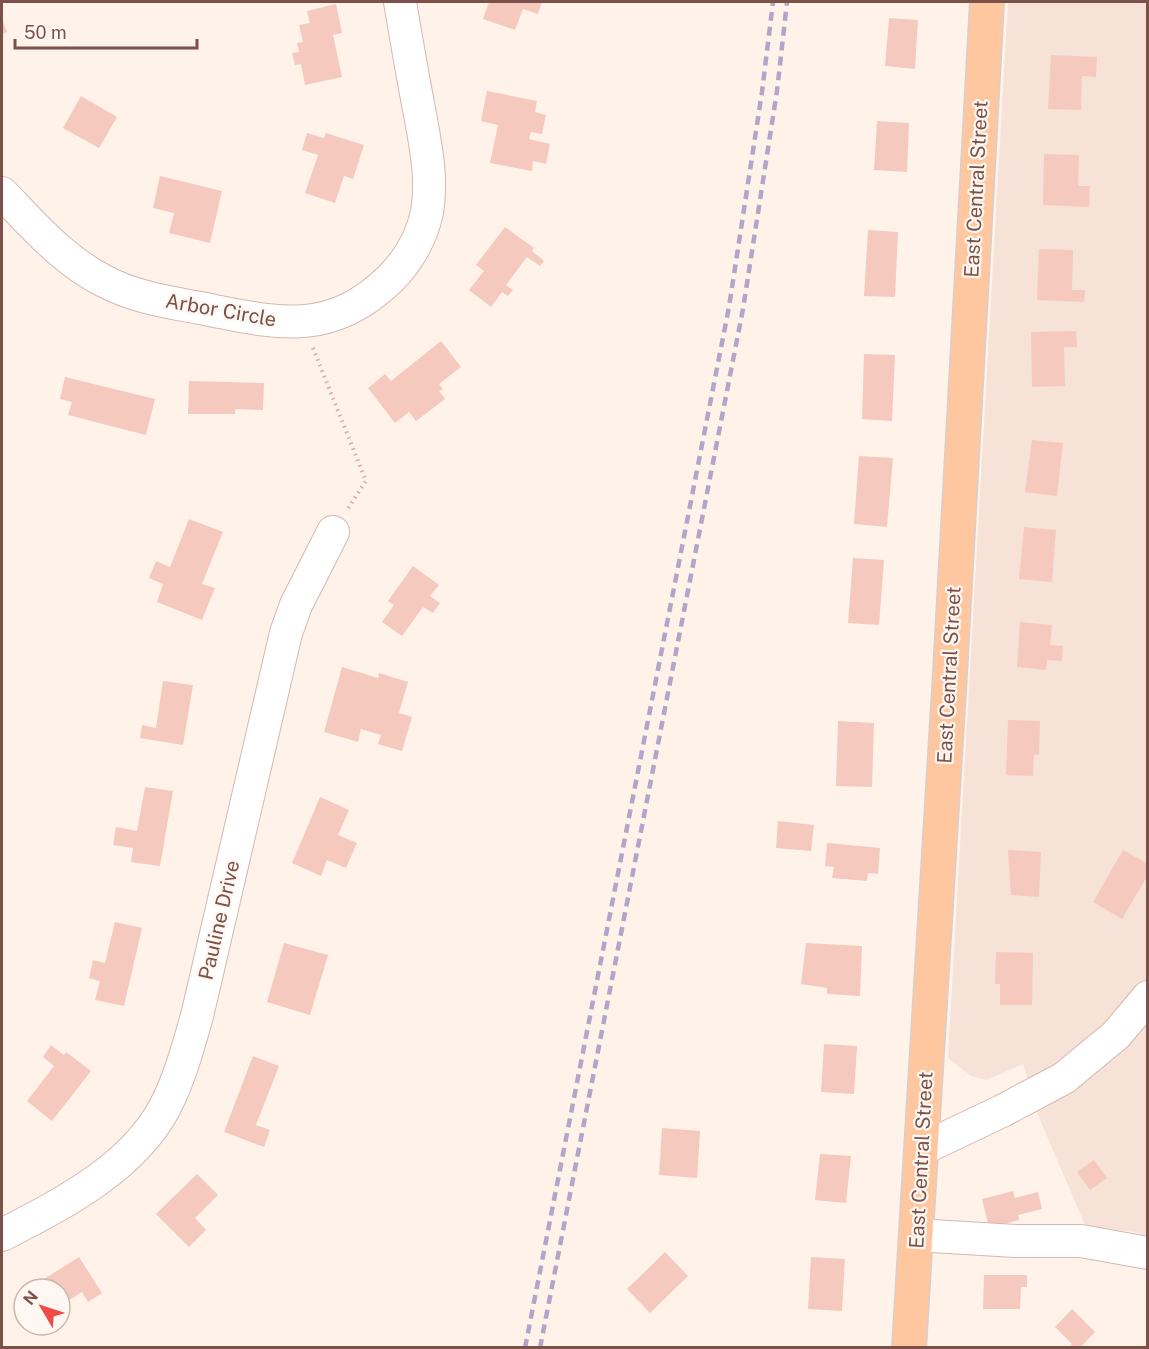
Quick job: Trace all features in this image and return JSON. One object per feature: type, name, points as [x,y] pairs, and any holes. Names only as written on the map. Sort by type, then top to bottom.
[{"type":"main road","name":"East Central Street","points":[[909,1347],[987,2]]},
{"type":"street","name":"Arbor Circle","points":[[2,194],[63,253],[85,270],[105,282],[130,292],[158,300],[256,319],[297,321],[328,318],[351,309],[373,295],[393,276],[409,256],[421,232],[427,211],[427,159],[400,2]]},
{"type":"street","name":"Pauline Drive","points":[[2,1235],[69,1199],[120,1161],[146,1134],[168,1100],[187,1053],[197,1016],[286,633],[296,605],[333,532]]},
{"type":"street","points":[[922,1149],[1064,1078],[1116,1035],[1148,997]]},
{"type":"street","points":[[916,1236],[1015,1241],[1081,1241],[1148,1253]]},
{"type":"path","points":[[297,321],[312,346],[366,481],[333,532]]},
{"type":"shaded area","points":[[1008,2],[1147,2],[1147,1236],[1136,1232],[1086,1227],[1040,1120],[1023,1064],[986,1080],[971,1076],[948,1058]]},
{"type":"building","points":[[489,2],[542,2],[538,14],[523,9],[515,30],[483,19]]},
{"type":"building","points":[[336,4],[342,33],[333,35],[342,77],[305,85],[301,64],[295,65],[292,53],[299,52],[297,43],[303,42],[299,25],[310,23],[307,11]]},
{"type":"building","points":[[889,18],[918,20],[915,69],[885,66]]},
{"type":"building","points":[[2,19],[7,32],[2,34]]},
{"type":"building","points":[[1051,55],[1097,57],[1096,77],[1082,76],[1081,110],[1048,109]]},
{"type":"building","points":[[487,91],[537,101],[535,112],[546,115],[542,134],[531,132],[529,139],[550,144],[546,164],[533,161],[532,171],[490,163],[498,125],[481,121]]},
{"type":"building","points":[[81,96],[117,117],[99,148],[63,128]]},
{"type":"building","points":[[877,121],[909,123],[907,172],[874,170]]},
{"type":"building","points":[[307,133],[324,138],[326,133],[364,145],[353,179],[344,176],[335,203],[305,193],[318,155],[302,150]]},
{"type":"building","points":[[1044,154],[1079,155],[1078,186],[1090,186],[1089,207],[1043,205]]},
{"type":"building","points":[[160,176],[222,191],[210,243],[169,233],[174,213],[153,208]]},
{"type":"building","points":[[505,227],[534,248],[532,251],[544,261],[540,266],[527,257],[506,285],[513,290],[508,296],[502,292],[491,307],[469,290],[484,271],[476,265]]},
{"type":"building","points":[[868,230],[898,232],[895,297],[864,296]]},
{"type":"building","points":[[1039,249],[1073,250],[1072,290],[1085,290],[1084,302],[1037,300]]},
{"type":"building","points":[[1076,331],[1077,347],[1064,347],[1065,386],[1032,387],[1031,332]]},
{"type":"building","points":[[441,341],[461,367],[439,384],[443,389],[439,391],[445,399],[416,421],[409,412],[395,423],[368,388],[385,374],[391,381]]},
{"type":"building","points":[[864,354],[895,355],[892,421],[862,419]]},
{"type":"building","points":[[65,377],[155,399],[146,435],[68,415],[72,402],[60,399]]},
{"type":"building","points":[[189,381],[264,383],[263,410],[235,409],[235,414],[188,414]]},
{"type":"building","points":[[1032,440],[1063,443],[1057,496],[1025,492]]},
{"type":"building","points":[[859,456],[893,458],[887,527],[854,524]]},
{"type":"building","points":[[189,519],[223,532],[202,584],[215,588],[202,620],[157,602],[163,584],[149,578],[156,561],[170,567]]},
{"type":"building","points":[[1024,527],[1056,530],[1052,582],[1019,579]]},
{"type":"building","points":[[853,558],[884,560],[879,625],[848,623]]},
{"type":"building","points":[[413,566],[439,585],[430,596],[440,603],[433,613],[423,607],[402,636],[382,622],[394,605],[388,601]]},
{"type":"building","points":[[1020,622],[1052,625],[1050,645],[1063,646],[1062,661],[1047,660],[1046,670],[1017,667]]},
{"type":"building","points":[[342,667],[378,678],[379,673],[408,682],[399,713],[412,717],[402,751],[378,744],[381,735],[361,729],[358,742],[324,732]]},
{"type":"building","points":[[163,681],[193,685],[183,745],[140,738],[142,725],[156,728]]},
{"type":"building","points":[[1008,720],[1040,721],[1039,755],[1034,754],[1033,776],[1006,775]]},
{"type":"building","points":[[838,721],[874,723],[872,787],[836,786]]},
{"type":"building","points":[[145,787],[173,791],[160,866],[131,862],[133,848],[113,845],[116,827],[137,831]]},
{"type":"building","points":[[320,797],[349,810],[338,835],[357,843],[346,868],[327,860],[321,876],[292,863]]},
{"type":"building","points":[[778,821],[814,825],[811,851],[776,848]]},
{"type":"building","points":[[827,843],[880,848],[878,874],[868,873],[867,881],[832,878],[834,867],[825,866]]},
{"type":"building","points":[[1008,850],[1041,852],[1039,897],[1011,895]]},
{"type":"building","points":[[1123,850],[1148,864],[1148,875],[1122,919],[1093,902]]},
{"type":"building","points":[[115,922],[142,928],[124,1006],[95,1000],[100,981],[89,978],[93,960],[105,963]]},
{"type":"building","points":[[284,943],[328,955],[310,1015],[267,1002]]},
{"type":"building","points":[[806,943],[862,946],[860,996],[827,994],[827,988],[801,984]]},
{"type":"building","points":[[996,952],[1033,953],[1032,1005],[1000,1005],[1000,984],[995,984]]},
{"type":"building","points":[[824,1044],[857,1046],[854,1094],[821,1092]]},
{"type":"building","points":[[51,1045],[64,1055],[66,1052],[91,1071],[52,1121],[27,1101],[54,1066],[43,1057]]},
{"type":"building","points":[[253,1056],[279,1066],[256,1125],[270,1130],[264,1147],[224,1132]]},
{"type":"building","points":[[662,1128],[700,1131],[697,1178],[659,1175]]},
{"type":"building","points":[[820,1154],[851,1156],[846,1203],[815,1200]]},
{"type":"building","points":[[1094,1160],[1107,1178],[1090,1190],[1077,1172]]},
{"type":"building","points":[[197,1174],[218,1195],[195,1218],[206,1230],[189,1247],[156,1214]]},
{"type":"building","points":[[1013,1191],[1015,1198],[1038,1192],[1042,1209],[1018,1215],[1019,1220],[989,1228],[982,1199]]},
{"type":"building","points":[[665,1252],[688,1276],[650,1313],[627,1289]]},
{"type":"building","points":[[79,1257],[102,1293],[88,1302],[82,1292],[72,1298],[72,1277],[47,1277]]},
{"type":"building","points":[[811,1257],[845,1259],[842,1311],[808,1309]]},
{"type":"building","points":[[984,1275],[1027,1275],[1027,1287],[1021,1287],[1020,1309],[983,1309]]},
{"type":"building","points":[[1072,1309],[1095,1332],[1080,1348],[1071,1348],[1072,1344],[1055,1327]]},
{"type":"railway","points":[[525,1348],[729,307],[762,92],[773,2]]},
{"type":"railway","points":[[540,1348],[743,309],[777,91],[787,2]]}]
